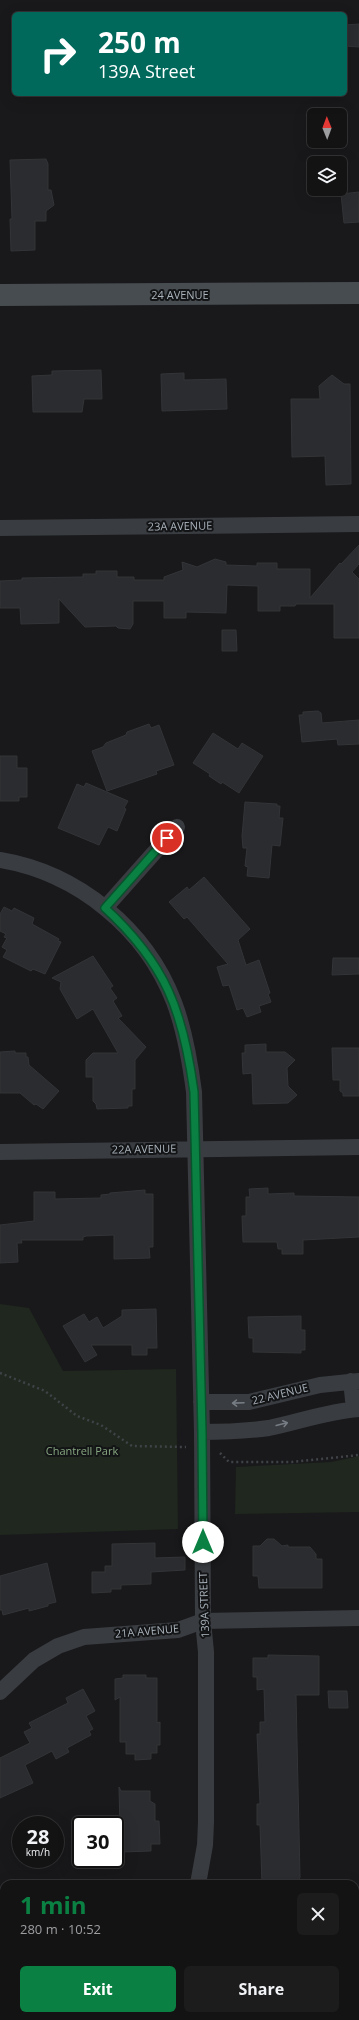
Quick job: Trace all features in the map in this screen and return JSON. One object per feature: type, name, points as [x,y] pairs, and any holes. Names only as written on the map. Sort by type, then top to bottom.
[{"type":"main road","name":"24 AVENUE","points":[[0,295],[359,293]]},
{"type":"street","name":"23A AVENUE","points":[[0,528],[359,524]]},
{"type":"street","points":[[105,908],[177,827]]},
{"type":"street","name":"139A STREET","points":[[0,860],[36,870],[62,880],[105,908],[126,927],[145,950],[161,975],[174,1002],[184,1030],[190,1059],[194,1092],[202,1432],[203,1621],[206,1652],[206,1822],[205,1845],[199,1880]]},
{"type":"street","name":"22A AVENUE","points":[[0,1152],[195,1148],[359,1147]]},
{"type":"street","points":[[202,1432],[270,1428],[334,1412],[356,1409],[355,1381]]},
{"type":"street","name":"22 AVENUE","points":[[201,1402],[249,1402],[320,1385],[355,1381]]},
{"type":"street","name":"21A AVENUE","points":[[0,1692],[34,1660],[58,1646],[78,1639],[112,1634],[178,1630],[203,1621],[359,1618]]},
{"type":"path","points":[[0,1373],[45,1391],[77,1416],[100,1425],[132,1446],[190,1447]]},
{"type":"path","points":[[215,1449],[229,1462],[292,1462],[359,1455]]},
{"type":"green space","name":"Chantrell Park","points":[[0,1304],[29,1308],[63,1371],[176,1369],[178,1529],[0,1535]]},
{"type":"green space","points":[[359,1456],[359,1512],[235,1514],[236,1467],[331,1462]]},
{"type":"building","points":[[359,24],[359,47],[347,46],[347,25]]},
{"type":"building","points":[[46,159],[48,164],[48,190],[51,190],[54,205],[46,211],[46,221],[35,221],[35,250],[11,251],[10,219],[12,219],[10,160]]},
{"type":"building","points":[[359,192],[359,222],[344,223],[341,196],[347,196],[347,193]]},
{"type":"building","points":[[101,370],[102,399],[84,399],[82,412],[33,412],[32,376],[52,375],[52,371]]},
{"type":"building","points":[[184,373],[184,380],[226,379],[227,409],[162,411],[161,374]]},
{"type":"building","points":[[332,375],[344,384],[350,384],[351,484],[326,485],[325,456],[292,457],[291,399],[320,399],[319,386]]},
{"type":"building","points":[[359,545],[359,564],[352,572],[359,579],[359,638],[334,638],[334,604],[296,604],[295,606],[280,606],[280,611],[258,611],[258,586],[227,585],[226,613],[186,612],[186,618],[164,618],[164,601],[133,601],[133,624],[130,629],[118,628],[116,626],[85,627],[59,599],[59,623],[21,624],[20,608],[0,608],[0,581],[22,580],[22,578],[83,577],[83,574],[96,574],[96,571],[117,571],[117,577],[134,577],[134,580],[164,580],[164,577],[183,570],[182,562],[197,567],[215,559],[226,562],[226,565],[257,566],[257,563],[277,563],[277,569],[310,569],[310,598],[340,563],[341,564]]},
{"type":"building","points":[[222,630],[236,630],[237,651],[222,651]]},
{"type":"building","points":[[318,711],[321,713],[322,723],[359,720],[359,744],[338,745],[337,739],[302,742],[299,715],[303,715],[303,712]]},
{"type":"building","points":[[149,724],[151,728],[159,725],[174,765],[156,771],[157,774],[107,791],[92,751],[103,747],[106,743],[126,735],[127,732]]},
{"type":"building","points":[[213,733],[238,749],[242,743],[263,756],[239,793],[222,782],[221,784],[209,776],[210,774],[193,763]]},
{"type":"building","points":[[0,756],[17,756],[17,768],[27,768],[27,797],[19,797],[19,801],[0,801]]},
{"type":"building","points":[[86,783],[128,801],[124,808],[126,809],[117,831],[108,827],[99,845],[58,828],[77,784],[84,787]]},
{"type":"building","points":[[245,802],[277,804],[277,806],[280,806],[279,818],[283,818],[280,846],[272,845],[269,878],[247,876],[248,867],[245,866],[247,848],[243,848],[242,836]]},
{"type":"building","points":[[204,877],[250,929],[238,940],[246,965],[259,960],[270,993],[268,994],[271,1002],[259,1006],[261,1012],[247,1017],[243,1008],[237,1010],[229,985],[223,986],[217,967],[228,964],[187,917],[184,919],[169,902],[187,887],[189,890]]},
{"type":"building","points":[[4,907],[12,911],[14,908],[34,918],[32,924],[59,939],[58,941],[61,942],[45,974],[33,969],[31,971],[3,957],[7,950],[2,947],[7,938],[4,937],[6,934],[0,931],[0,914]]},
{"type":"building","points":[[93,956],[113,986],[110,988],[117,998],[113,1001],[122,1016],[118,1018],[146,1047],[135,1060],[135,1089],[132,1089],[132,1106],[128,1106],[128,1108],[97,1109],[96,1104],[93,1101],[93,1077],[86,1077],[86,1060],[93,1053],[118,1053],[93,1009],[77,1019],[60,989],[61,982],[52,978]]},
{"type":"building","points":[[333,958],[359,958],[359,974],[332,975]]},
{"type":"building","points":[[266,1044],[266,1052],[285,1052],[295,1060],[287,1068],[288,1086],[297,1095],[288,1103],[253,1104],[252,1073],[243,1074],[242,1053],[245,1053],[245,1045]]},
{"type":"building","points":[[332,1048],[359,1048],[359,1096],[343,1096],[343,1093],[340,1091],[340,1080],[333,1080]]},
{"type":"building","points":[[15,1051],[15,1053],[26,1053],[29,1065],[59,1091],[43,1109],[36,1104],[34,1105],[20,1093],[0,1093],[0,1052]]},
{"type":"building","points":[[268,1188],[268,1194],[294,1193],[294,1196],[359,1197],[359,1237],[303,1240],[303,1254],[282,1254],[282,1249],[278,1249],[277,1242],[243,1242],[242,1216],[246,1216],[246,1197],[250,1197],[249,1189]]},
{"type":"building","points":[[145,1190],[145,1194],[153,1194],[153,1247],[149,1247],[150,1258],[114,1259],[114,1235],[86,1236],[83,1237],[83,1240],[21,1240],[22,1243],[17,1243],[18,1262],[0,1263],[0,1225],[34,1221],[34,1192],[55,1192],[55,1199],[101,1198],[101,1195],[110,1193]]},
{"type":"building","points":[[156,1309],[157,1348],[147,1348],[147,1355],[132,1355],[132,1345],[91,1345],[97,1355],[85,1362],[63,1326],[84,1314],[89,1322],[97,1317],[103,1328],[122,1316],[122,1310]]},
{"type":"building","points":[[301,1316],[301,1330],[305,1330],[305,1350],[301,1350],[301,1353],[253,1352],[253,1338],[249,1338],[248,1317]]},
{"type":"building","points":[[267,1539],[274,1539],[282,1546],[288,1545],[288,1547],[310,1547],[316,1554],[316,1559],[322,1559],[322,1588],[259,1588],[258,1576],[253,1576],[253,1546],[260,1546]]},
{"type":"building","points":[[155,1543],[155,1558],[185,1557],[185,1570],[151,1572],[151,1584],[121,1585],[121,1589],[111,1589],[111,1592],[92,1593],[92,1572],[105,1572],[105,1566],[112,1566],[112,1544]]},
{"type":"building","points":[[47,1563],[56,1602],[48,1604],[48,1606],[29,1611],[29,1608],[3,1615],[2,1610],[0,1610],[0,1576]]},
{"type":"building","points":[[268,1655],[319,1656],[319,1695],[296,1695],[299,1880],[262,1880],[260,1825],[257,1825],[257,1804],[260,1804],[257,1734],[260,1734],[260,1722],[265,1722],[264,1689],[257,1690],[257,1677],[253,1677],[253,1658],[268,1658]]},
{"type":"building","points":[[123,1675],[146,1675],[146,1678],[157,1678],[157,1723],[160,1722],[160,1745],[157,1745],[157,1753],[151,1753],[151,1759],[135,1760],[135,1754],[126,1754],[126,1742],[120,1742],[120,1697],[115,1700],[115,1679],[123,1678]]},
{"type":"building","points":[[83,1689],[95,1711],[86,1716],[93,1729],[89,1731],[91,1735],[67,1748],[69,1752],[56,1759],[52,1751],[25,1765],[33,1783],[0,1798],[0,1758],[30,1743],[24,1732],[32,1728],[29,1723],[68,1703],[66,1698]]},
{"type":"building","points":[[328,1691],[347,1691],[348,1708],[329,1708]]},
{"type":"building","points":[[119,1787],[121,1791],[150,1791],[150,1801],[155,1804],[155,1821],[159,1821],[160,1844],[151,1844],[151,1851],[124,1852],[124,1816],[120,1816]]},
{"type":"route","points":[[167,838],[105,908],[126,927],[145,950],[161,975],[174,1002],[184,1030],[190,1059],[194,1092],[203,1542]]}]
